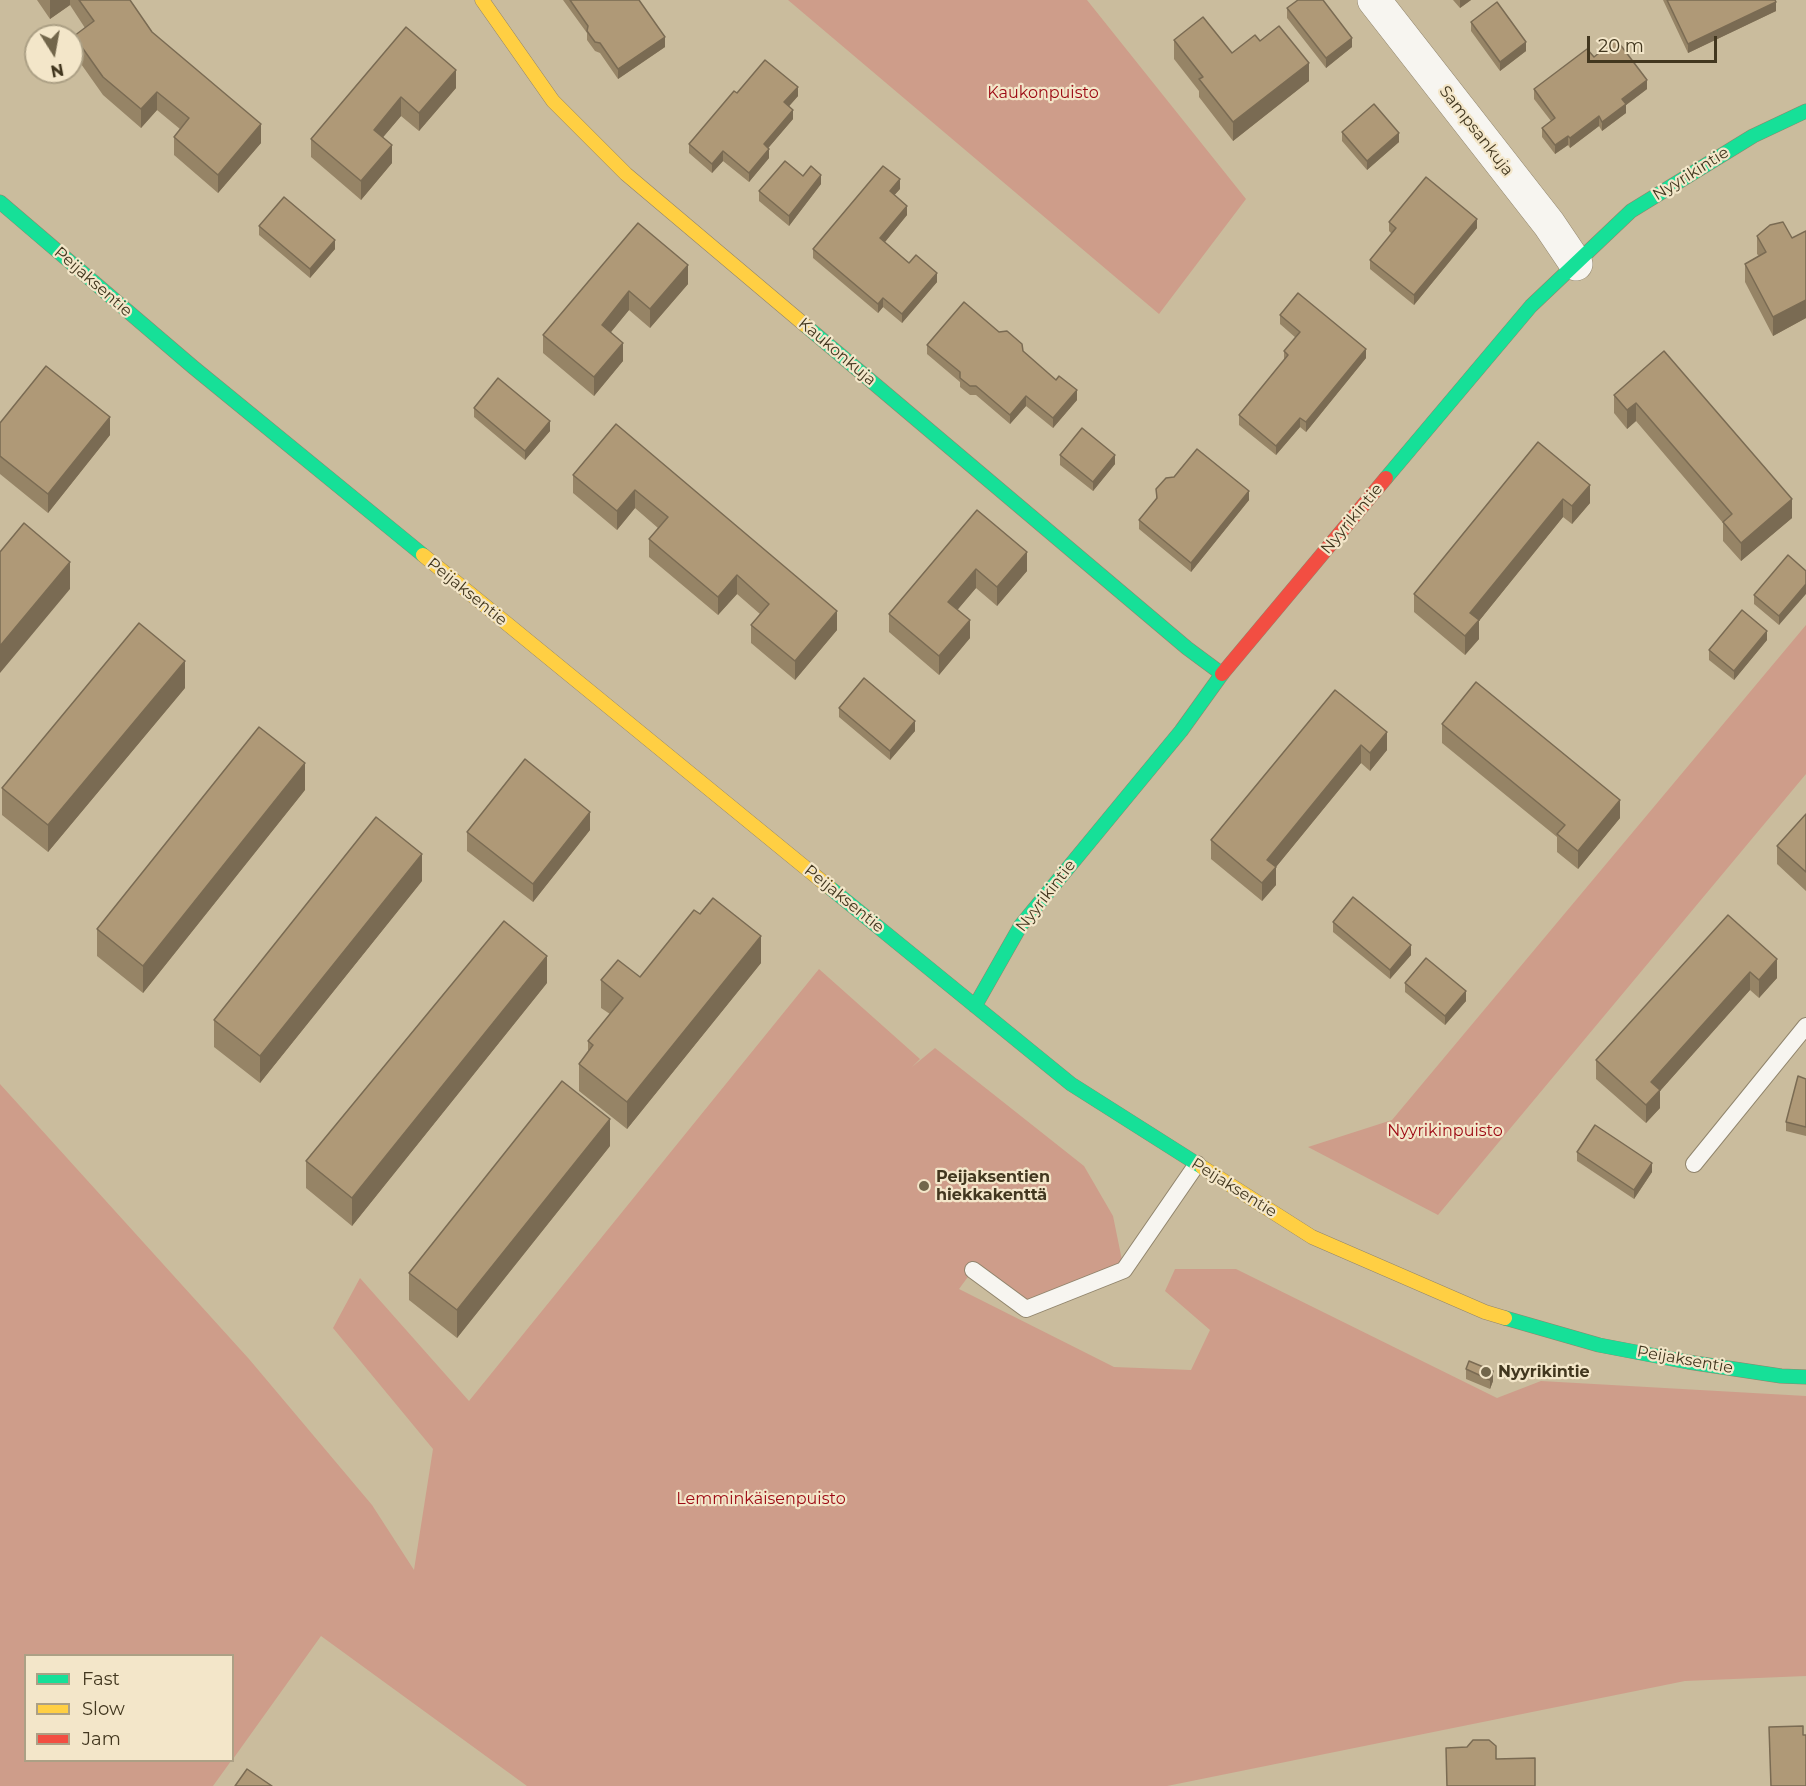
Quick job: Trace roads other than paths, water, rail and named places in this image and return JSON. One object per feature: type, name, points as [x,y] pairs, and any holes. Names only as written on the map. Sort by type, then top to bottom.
[{"type":"street","name":"Kaukonkuja","points":[[482,0],[553,101],[626,174],[1187,648],[1222,674]]},
{"type":"street","name":"Sampsankuja","points":[[1374,0],[1549,224],[1576,264]]},
{"type":"street","name":"Nyyrikintie","points":[[975,1006],[1021,925],[1181,731],[1222,674],[1531,306],[1631,211],[1753,136],[1806,111]]},
{"type":"street","name":"Peijaksentie","points":[[0,202],[193,367],[1071,1084],[1312,1237],[1485,1312],[1599,1345],[1688,1362],[1781,1376],[1806,1377]]},
{"type":"lane","points":[[1694,1164],[1806,1026]]},
{"type":"lane","points":[[973,1270],[1026,1309],[1124,1270],[1197,1164]]},
{"type":"place","name":"Peijaksentien hiekkakenttä","points":[[924,1186]]},
{"type":"place","name":"Nyyrikintie","points":[[1486,1372]]},
{"type":"park label","name":"Kaukonpuisto","points":[[1043,93]]},
{"type":"park label","name":"Nyyrikinpuisto","points":[[1445,1131]]},
{"type":"park label","name":"Lemminkäisenpuisto","points":[[761,1499]]}]
